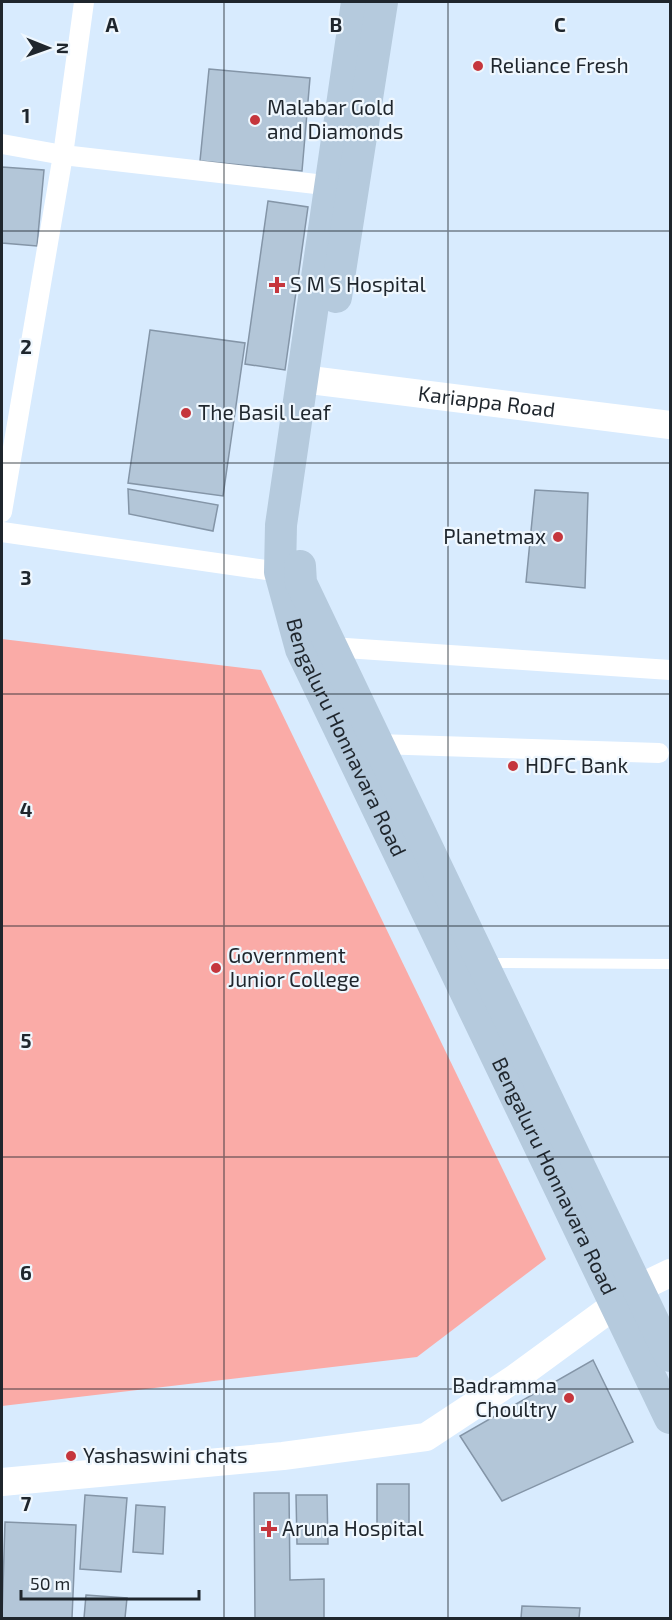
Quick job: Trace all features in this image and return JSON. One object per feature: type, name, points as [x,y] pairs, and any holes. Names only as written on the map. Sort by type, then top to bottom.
[{"type":"main road","name":"Bengaluru Honnavara Road","points":[[342,187],[357,2]]},
{"type":"main road","name":"Bengaluru Honnavara Road","points":[[382,2],[342,187],[312,381],[281,525],[280,572],[301,649],[626,1296],[670,1356]]},
{"type":"main road","name":"Bengaluru Honnavara Road","points":[[312,381],[298,531],[301,583],[481,963],[626,1296],[670,1418]]},
{"type":"main road","name":"Kariappa Road","points":[[312,381],[670,425]]},
{"type":"main road","points":[[2,1482],[284,1456],[426,1437],[514,1379],[626,1296],[670,1273]]},
{"type":"street","points":[[2,513],[63,155],[84,2]]},
{"type":"street","points":[[2,144],[63,155],[342,187]]},
{"type":"street","points":[[2,532],[280,572]]},
{"type":"street","points":[[331,647],[670,670]]},
{"type":"street","points":[[378,744],[659,753]]},
{"type":"lane","points":[[481,963],[670,964]]},
{"type":"shaded area","name":"Government Junior College","points":[[2,639],[261,670],[546,1259],[417,1357],[2,1406]]},
{"type":"building","name":"Malabar Gold and Diamonds","points":[[209,69],[310,78],[302,171],[200,161]]},
{"type":"building","points":[[2,167],[44,170],[37,246],[2,243]]},
{"type":"building","name":"S M S Hospital","points":[[268,201],[308,207],[285,370],[245,364]]},
{"type":"building","name":"The Basil Leaf","points":[[150,330],[245,343],[223,496],[128,483]]},
{"type":"building","points":[[128,489],[218,505],[213,531],[129,514]]},
{"type":"building","name":"Planetmax","points":[[535,490],[588,493],[585,588],[526,582]]},
{"type":"building","name":"Badramma Choultry","points":[[593,1360],[633,1442],[502,1501],[460,1436]]},
{"type":"building","points":[[377,1484],[409,1484],[409,1531],[377,1531]]},
{"type":"building","points":[[254,1493],[289,1493],[290,1580],[324,1579],[324,1618],[255,1618]]},
{"type":"building","points":[[85,1495],[127,1498],[121,1572],[80,1569]]},
{"type":"building","points":[[296,1495],[327,1495],[328,1544],[297,1544]]},
{"type":"building","points":[[136,1505],[165,1507],[163,1554],[133,1552]]},
{"type":"building","points":[[5,1522],[76,1525],[72,1618],[2,1618]]},
{"type":"building","points":[[86,1595],[127,1598],[125,1618],[84,1618]]},
{"type":"building","points":[[522,1606],[580,1608],[579,1618],[521,1618]]},
{"type":"place","name":"Reliance Fresh","points":[[478,66]]},
{"type":"place","name":"Malabar Gold and Diamonds","points":[[255,120]]},
{"type":"place","name":"S M S Hospital","points":[[277,285]]},
{"type":"place","name":"The Basil Leaf","points":[[186,413]]},
{"type":"place","name":"Planetmax","points":[[558,537]]},
{"type":"place","name":"HDFC Bank","points":[[513,766]]},
{"type":"place","name":"Government Junior College","points":[[216,968]]},
{"type":"place","name":"Badramma Choultry","points":[[569,1398]]},
{"type":"place","name":"Yashaswini chats","points":[[71,1456]]},
{"type":"place","name":"Aruna Hospital","points":[[269,1529]]}]
